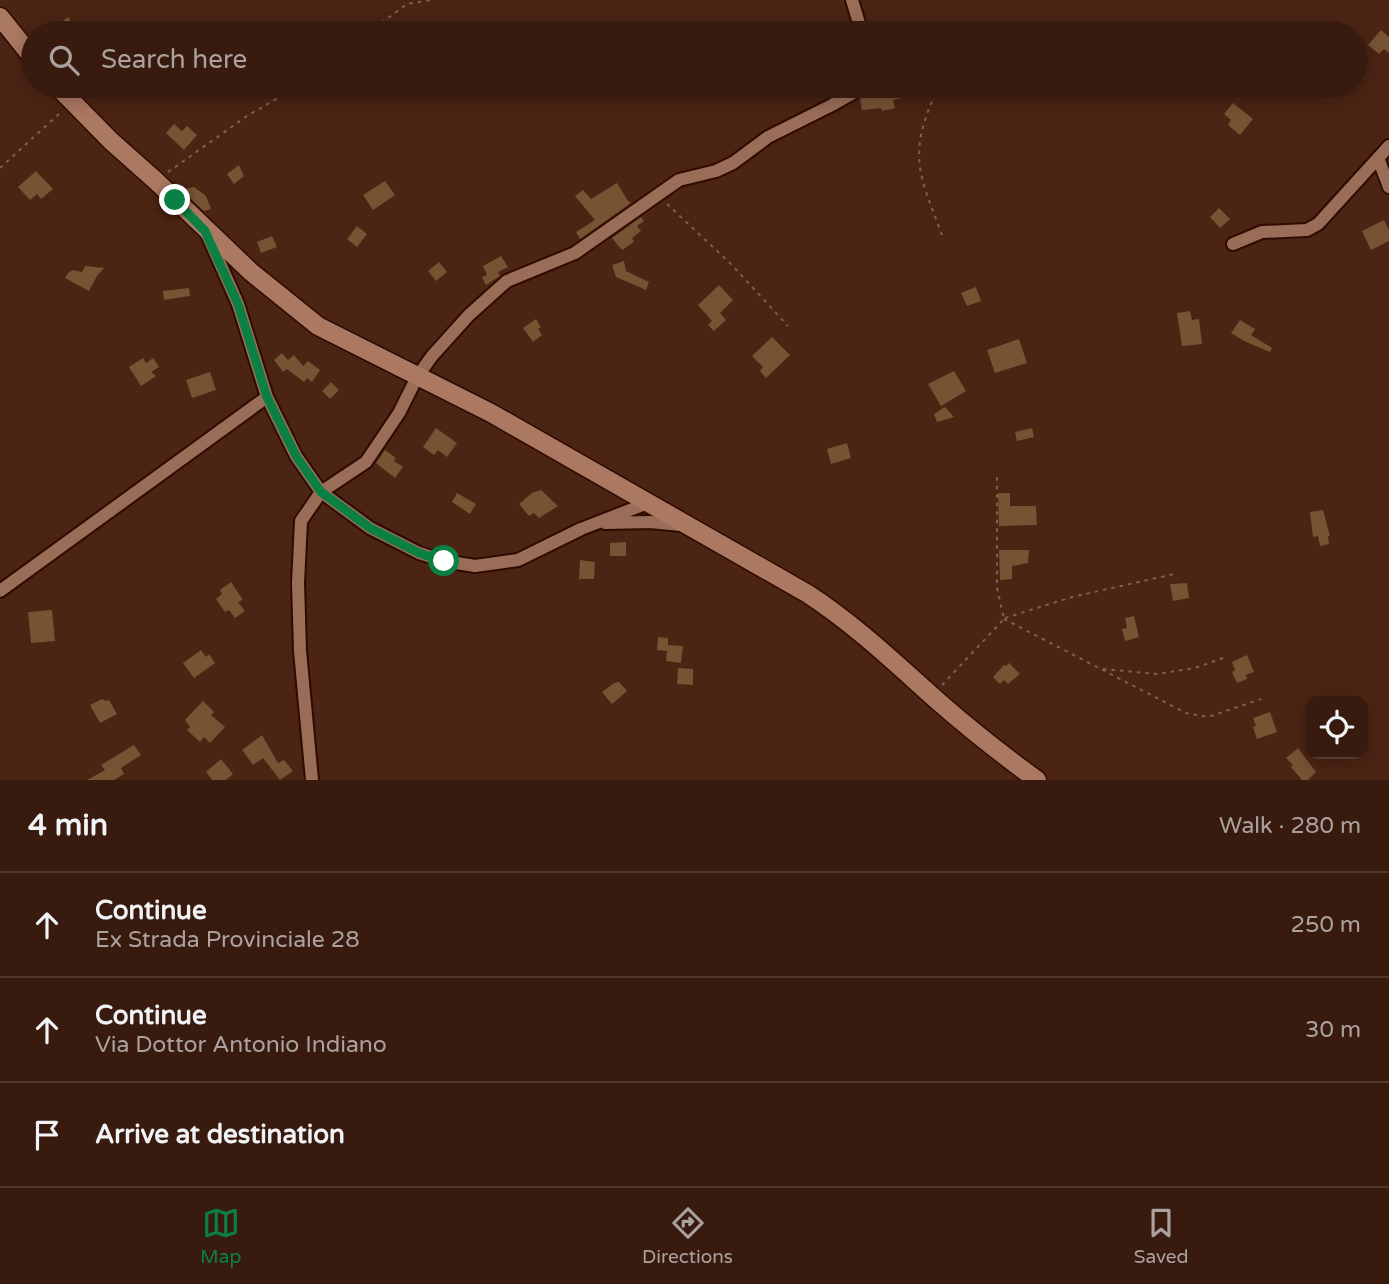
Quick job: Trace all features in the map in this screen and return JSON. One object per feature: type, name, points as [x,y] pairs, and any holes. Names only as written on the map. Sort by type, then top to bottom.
[{"type":"main road","points":[[0,17],[21,43]]},
{"type":"main road","points":[[68,98],[111,141],[156,180],[205,231],[250,272],[317,326],[491,413],[808,594],[843,617],[995,749],[1037,780]]},
{"type":"street","points":[[852,0],[858,21]]},
{"type":"street","points":[[312,780],[300,651],[298,583],[301,521],[321,492],[366,463],[432,356],[494,290],[507,281],[575,253],[679,180],[716,171],[733,163],[768,137],[844,98]]},
{"type":"street","points":[[1233,244],[1262,232],[1307,230],[1318,224],[1389,146]]},
{"type":"street","points":[[1378,158],[1389,187]]},
{"type":"street","points":[[205,231],[238,304],[267,397],[296,456],[321,492],[370,528],[419,553],[444,561],[475,566],[518,560],[581,529],[648,503]]},
{"type":"street","points":[[238,304],[239,286],[250,272]]},
{"type":"street","points":[[0,591],[267,397]]},
{"type":"street","points":[[581,529],[610,522],[685,525]]},
{"type":"path","points":[[384,21],[407,4],[431,0]]},
{"type":"path","points":[[156,180],[203,150],[247,116],[278,98]]},
{"type":"path","points":[[934,98],[923,122],[918,154],[923,184],[942,235]]},
{"type":"path","points":[[0,168],[72,102]]},
{"type":"path","points":[[658,196],[730,263],[788,327]]},
{"type":"path","points":[[997,477],[997,588],[1004,619]]},
{"type":"path","points":[[932,695],[1004,619],[1072,597],[1174,575]]},
{"type":"path","points":[[1004,619],[1186,713],[1208,717],[1261,699]]},
{"type":"path","points":[[1102,668],[1157,674],[1195,668],[1223,657]]},
{"type":"building","points":[[1381,30],[1389,37],[1389,53],[1384,49],[1379,54],[1368,45]]},
{"type":"building","points":[[902,98],[893,100],[895,108],[882,111],[881,108],[862,110],[860,99]]},
{"type":"building","points":[[1233,103],[1253,119],[1240,135],[1228,125],[1231,120],[1224,114]]},
{"type":"building","points":[[174,124],[182,131],[187,126],[197,135],[184,150],[166,133]]},
{"type":"building","points":[[239,165],[244,176],[234,184],[227,174]]},
{"type":"building","points":[[36,171],[53,189],[41,199],[37,194],[30,200],[18,187]]},
{"type":"building","points":[[385,181],[395,195],[373,210],[363,195]]},
{"type":"building","points":[[617,183],[631,203],[580,239],[576,232],[595,220],[575,196],[583,190],[591,199]]},
{"type":"building","points":[[194,187],[206,196],[211,209],[204,211],[181,190]]},
{"type":"building","points":[[1219,208],[1230,219],[1220,228],[1210,217]]},
{"type":"building","points":[[641,217],[644,221],[637,226],[641,231],[632,238],[634,242],[622,250],[612,238]]},
{"type":"building","points":[[1384,220],[1389,230],[1389,241],[1371,250],[1362,231]]},
{"type":"building","points":[[357,226],[367,234],[357,247],[347,239]]},
{"type":"building","points":[[272,236],[277,247],[261,253],[257,242]]},
{"type":"building","points":[[501,256],[508,267],[498,272],[500,276],[486,285],[482,277],[487,275],[483,266]]},
{"type":"building","points":[[624,261],[626,271],[649,282],[646,290],[616,277],[612,265]]},
{"type":"building","points":[[439,262],[447,272],[436,281],[428,271]]},
{"type":"building","points":[[85,266],[104,268],[89,291],[65,278],[73,270],[82,272]]},
{"type":"building","points":[[719,285],[733,300],[720,313],[726,320],[714,331],[708,325],[712,321],[698,305]]},
{"type":"building","points":[[976,287],[981,301],[967,306],[961,293]]},
{"type":"building","points":[[189,288],[190,296],[164,300],[163,291]]},
{"type":"building","points":[[1190,311],[1192,320],[1199,319],[1202,344],[1182,346],[1177,313]]},
{"type":"building","points":[[536,319],[542,335],[533,342],[523,328]]},
{"type":"building","points":[[1240,320],[1255,329],[1251,335],[1272,348],[1270,352],[1231,333]]},
{"type":"building","points":[[772,337],[790,355],[766,378],[760,371],[763,367],[752,356]]},
{"type":"building","points":[[1019,339],[1027,363],[995,373],[987,350]]},
{"type":"building","points":[[282,353],[288,360],[294,355],[303,366],[308,361],[320,370],[312,382],[307,378],[304,382],[287,369],[283,372],[274,360]]},
{"type":"building","points":[[143,358],[146,363],[153,358],[159,367],[151,372],[156,376],[141,386],[129,367]]},
{"type":"building","points":[[954,371],[966,391],[941,406],[928,384]]},
{"type":"building","points":[[210,372],[216,390],[192,398],[186,380]]},
{"type":"building","points":[[331,382],[339,390],[330,399],[322,391]]},
{"type":"building","points":[[945,407],[954,417],[937,422],[934,414]]},
{"type":"building","points":[[436,428],[457,443],[447,457],[438,450],[434,455],[423,447]]},
{"type":"building","points":[[1032,428],[1034,437],[1017,441],[1015,432]]},
{"type":"building","points":[[847,443],[851,458],[831,464],[827,449]]},
{"type":"building","points":[[385,450],[403,467],[395,478],[376,463]]},
{"type":"building","points":[[541,490],[558,506],[539,518],[534,513],[529,516],[519,504],[532,493]]},
{"type":"building","points":[[457,493],[476,504],[470,514],[452,502]]},
{"type":"building","points":[[998,493],[1010,493],[1010,506],[1036,506],[1037,525],[999,526]]},
{"type":"building","points":[[1323,510],[1330,536],[1329,544],[1320,546],[1318,536],[1313,537],[1310,512]]},
{"type":"building","points":[[626,542],[626,556],[610,556],[610,543]]},
{"type":"building","points":[[999,550],[1029,550],[1028,563],[1012,566],[1012,579],[1000,580]]},
{"type":"building","points":[[580,560],[595,562],[594,579],[579,579]]},
{"type":"building","points":[[231,582],[243,600],[238,602],[245,611],[235,618],[229,610],[225,612],[216,599],[222,594],[220,590]]},
{"type":"building","points":[[1187,583],[1189,598],[1173,601],[1170,584]]},
{"type":"building","points":[[52,610],[55,641],[31,643],[28,612]]},
{"type":"building","points":[[1134,616],[1139,637],[1125,641],[1122,629],[1127,628],[1125,618]]},
{"type":"building","points":[[658,637],[668,638],[668,645],[683,646],[681,663],[666,661],[667,651],[657,650]]},
{"type":"building","points":[[201,650],[206,657],[209,654],[215,663],[194,678],[183,663]]},
{"type":"building","points":[[1247,655],[1254,672],[1237,683],[1232,672],[1235,670],[1232,662]]},
{"type":"building","points":[[1009,663],[1020,674],[1008,684],[1004,680],[1000,684],[993,677]]},
{"type":"building","points":[[678,668],[693,669],[693,685],[677,684]]},
{"type":"building","points":[[619,682],[627,691],[612,704],[602,692]]},
{"type":"building","points":[[102,699],[109,700],[117,714],[100,723],[90,705]]},
{"type":"building","points":[[203,701],[214,712],[211,715],[225,727],[210,743],[204,737],[200,742],[187,730],[190,727],[185,720]]},
{"type":"building","points":[[1270,712],[1277,732],[1257,739],[1253,718]]},
{"type":"building","points":[[262,735],[278,763],[284,760],[293,771],[280,780],[263,758],[253,765],[242,750]]},
{"type":"building","points":[[134,745],[141,755],[121,768],[124,774],[114,780],[87,780],[105,770],[101,765]]},
{"type":"building","points":[[1298,748],[1316,772],[1308,780],[1302,780],[1286,758]]},
{"type":"building","points":[[221,759],[233,774],[226,780],[212,780],[206,772]]},
{"type":"route","points":[[175,200],[205,231],[238,304],[267,397],[296,456],[321,492],[370,528],[419,553],[444,561]]}]
